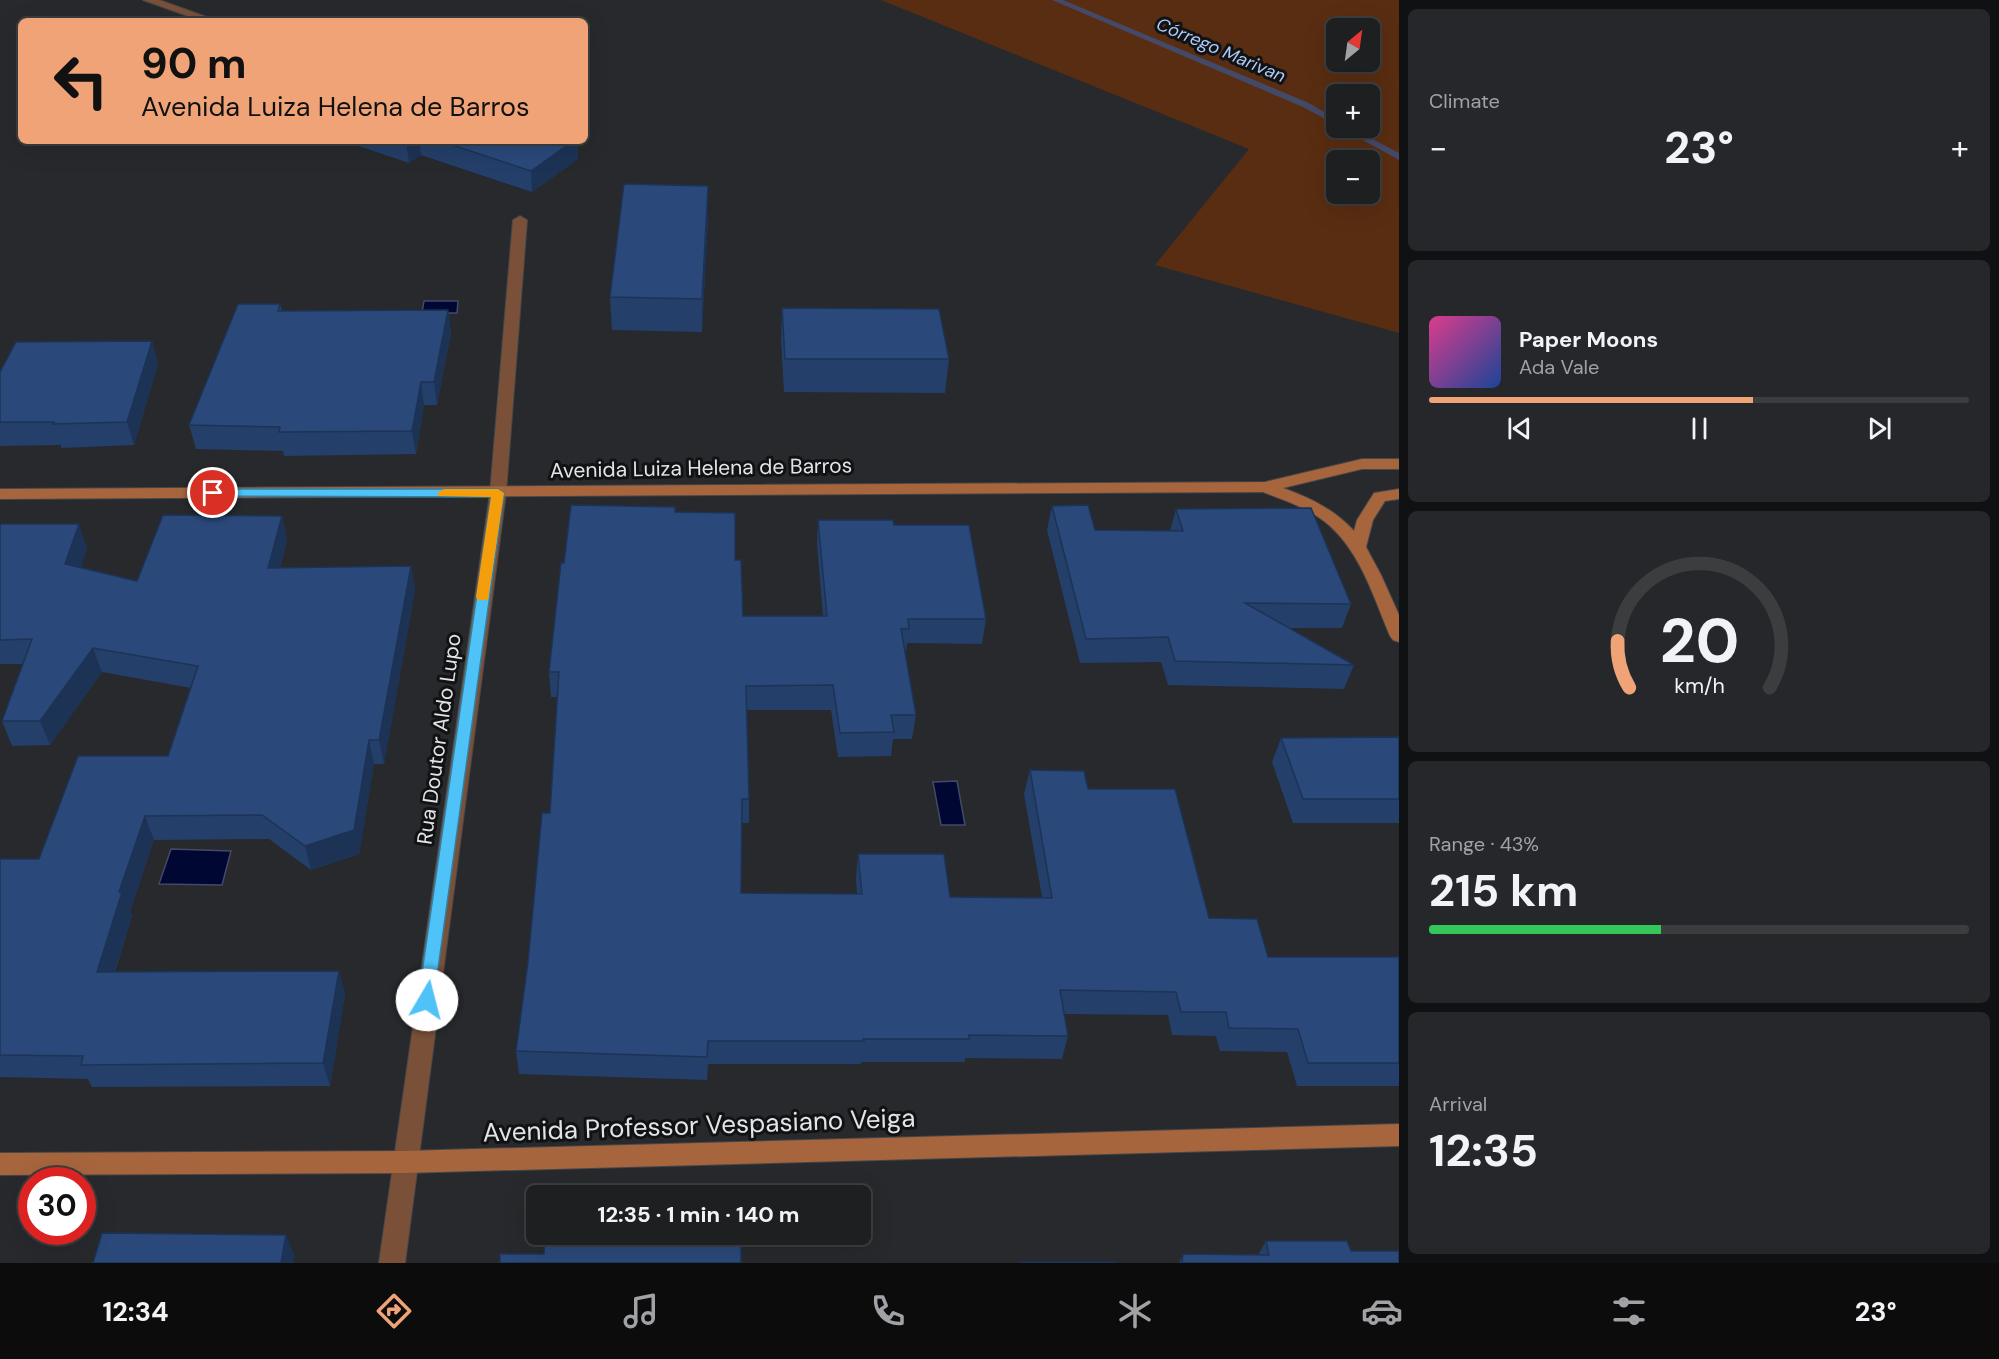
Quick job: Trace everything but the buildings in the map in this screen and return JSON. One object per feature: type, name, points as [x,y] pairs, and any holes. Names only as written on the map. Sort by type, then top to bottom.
[{"type":"street","points":[[148,0],[204,18]]},
{"type":"street","name":"Rua Doutor Aldo Lupo","points":[[392,1263],[404,1162],[498,493],[520,220]]},
{"type":"street","name":"Avenida Luiza Helena de Barros","points":[[0,494],[1265,487],[1362,464],[1399,464]]},
{"type":"street","points":[[1265,487],[1305,503],[1335,521],[1358,546],[1399,636]]},
{"type":"street","points":[[1358,546],[1365,520],[1380,497],[1399,494]]},
{"type":"street","name":"Avenida Professor Vespasiano Veiga","points":[[0,1164],[404,1162],[1399,1135]]},
{"type":"shaded area","points":[[881,0],[1399,0],[1399,333],[1155,265],[1249,149]]},
{"type":"water","points":[[424,301],[458,301],[457,313],[422,313]]},
{"type":"water","points":[[957,781],[965,825],[941,825],[933,782]]},
{"type":"water","points":[[171,849],[231,851],[222,885],[159,884]]},
{"type":"waterway","name":"Córrego Marivan","points":[[1056,0],[1306,105],[1326,116]]},
{"type":"waterway","name":"Córrego Marivan","points":[[1364,138],[1399,157]]},
{"type":"slow traffic","points":[[444,493],[498,493],[483,597]]},
{"type":"route","points":[[213,493],[498,493],[427,1000]]}]
